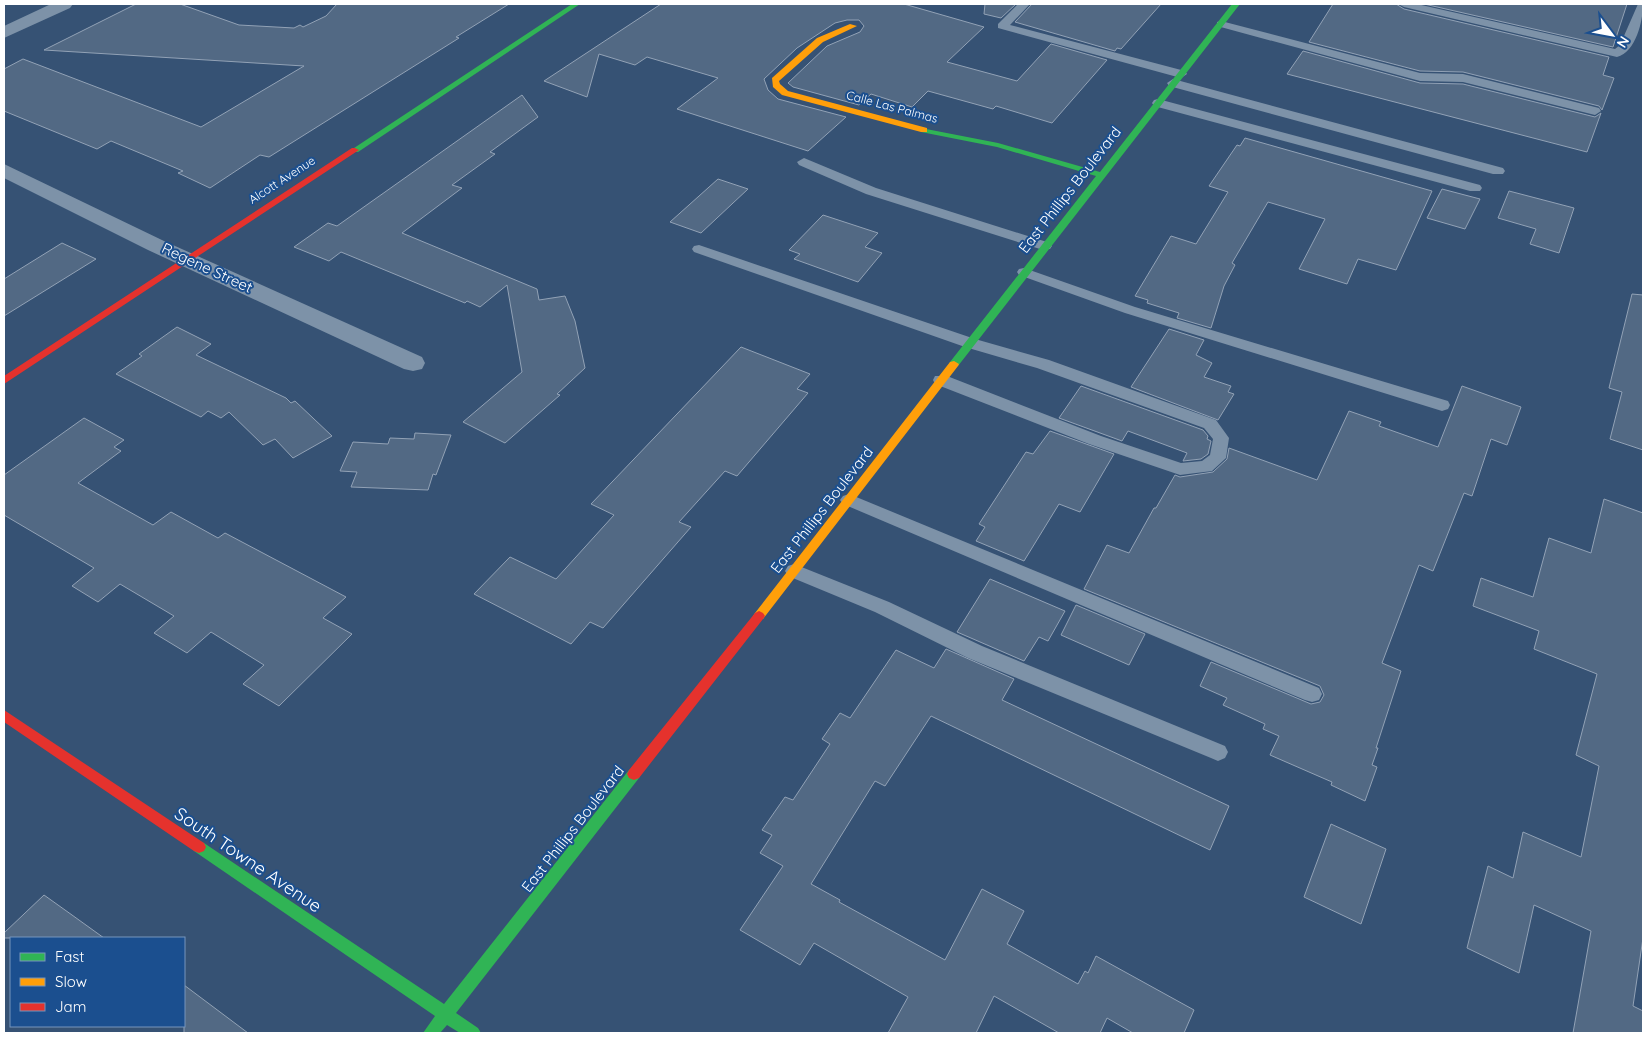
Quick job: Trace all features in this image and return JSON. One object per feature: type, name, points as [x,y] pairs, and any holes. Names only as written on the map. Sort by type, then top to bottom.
[{"type":"street","points":[[4,33],[64,4]]},
{"type":"street","name":"Alcott Avenue","points":[[4,381],[186,259],[576,4]]},
{"type":"street","name":"East Phillips Boulevard","points":[[430,1033],[794,571],[1024,272],[1236,4]]},
{"type":"street","name":"Calle Las Palmas","points":[[853,26],[820,40],[775,80],[776,85],[785,92],[938,134],[998,145],[1101,175]]},
{"type":"street","name":"Regene Street","points":[[4,170],[52,196],[413,363]]},
{"type":"street","name":"South Towne Avenue","points":[[4,715],[473,1033]]},
{"type":"lane","points":[[1024,4],[1002,26],[1177,79],[1498,171]]},
{"type":"lane","points":[[1404,4],[1617,53],[1625,47],[1643,4]]},
{"type":"lane","points":[[1221,24],[1420,77],[1463,78],[1596,111]]},
{"type":"lane","points":[[1158,102],[1475,188]]},
{"type":"lane","points":[[804,162],[871,191],[1045,246]]},
{"type":"lane","points":[[700,249],[970,343],[1043,364],[1210,424],[1221,438],[1218,458],[1206,467],[1180,468],[1095,440],[941,380]]},
{"type":"lane","points":[[1024,272],[1130,310],[1442,406]]},
{"type":"lane","points":[[849,500],[1312,694]]},
{"type":"lane","points":[[794,571],[882,607],[975,652],[1218,752]]},
{"type":"building","points":[[136,4],[180,4],[239,25],[294,28],[300,25],[303,27],[326,16],[337,4],[509,4],[456,37],[459,38],[269,157],[260,155],[210,188],[178,173],[183,171],[111,141],[97,149],[4,111],[4,69],[23,59],[201,127],[304,66],[44,50]]},
{"type":"building","points":[[661,4],[904,4],[984,27],[947,62],[1017,81],[1051,44],[1107,60],[1052,123],[996,106],[993,109],[928,91],[912,107],[871,94],[859,105],[793,87],[788,83],[827,46],[860,32],[864,26],[859,20],[835,23],[797,48],[764,79],[768,90],[778,99],[846,117],[808,151],[677,109],[718,78],[647,57],[635,65],[599,54],[587,97],[544,81]]},
{"type":"building","points":[[985,4],[1016,4],[1001,18],[984,14]]},
{"type":"building","points":[[1032,4],[1161,4],[1121,49],[1117,48],[1115,51],[1015,22]]},
{"type":"building","points":[[1333,4],[1396,4],[1404,9],[1609,57],[1603,75],[1614,78],[1602,110],[1599,106],[1463,72],[1420,71],[1309,42]]},
{"type":"building","points":[[1424,4],[1627,4],[1613,47]]},
{"type":"building","points":[[1303,51],[1420,83],[1463,84],[1595,117],[1601,113],[1587,152],[1287,74]]},
{"type":"building","points":[[522,95],[538,117],[490,152],[495,154],[452,185],[462,188],[402,233],[537,289],[539,300],[565,296],[575,321],[585,368],[557,394],[560,395],[505,443],[463,422],[522,372],[507,285],[480,307],[467,301],[465,303],[341,252],[329,261],[294,247],[328,223],[337,226]]},
{"type":"building","points":[[1245,138],[1432,191],[1396,270],[1358,259],[1347,284],[1299,269],[1325,219],[1268,202],[1232,263],[1235,265],[1224,286],[1211,328],[1177,318],[1179,313],[1147,303],[1148,300],[1135,296],[1171,236],[1196,244],[1228,192],[1209,186],[1237,145],[1240,146]]},
{"type":"building","points":[[718,179],[748,189],[701,233],[670,222]]},
{"type":"building","points":[[1442,189],[1480,199],[1465,229],[1427,218]]},
{"type":"building","points":[[1509,191],[1574,208],[1559,253],[1530,244],[1536,229],[1498,218]]},
{"type":"building","points":[[823,215],[878,233],[865,247],[882,253],[858,282],[794,259],[800,254],[789,250]]},
{"type":"building","points":[[62,243],[96,259],[4,316],[4,279]]},
{"type":"building","points":[[1632,294],[1643,295],[1643,450],[1610,439],[1622,392],[1609,388]]},
{"type":"building","points":[[177,327],[211,344],[196,355],[286,398],[291,403],[295,401],[332,436],[293,458],[275,439],[263,445],[229,412],[221,418],[208,411],[201,417],[116,374],[142,356],[139,354]]},
{"type":"building","points":[[1169,329],[1204,340],[1196,355],[1212,363],[1204,377],[1231,386],[1228,392],[1234,394],[1218,420],[1131,387]]},
{"type":"building","points":[[741,347],[810,374],[797,389],[808,393],[737,476],[725,471],[679,522],[691,527],[603,628],[590,622],[571,644],[474,594],[510,557],[556,579],[614,515],[591,504]]},
{"type":"building","points":[[1081,386],[1203,430],[1208,436],[1207,439],[1211,441],[1208,454],[1201,459],[1183,461],[1187,453],[1128,431],[1122,441],[1059,418]]},
{"type":"building","points":[[1462,386],[1521,407],[1507,445],[1491,439],[1472,496],[1464,493],[1433,571],[1419,565],[1382,663],[1401,671],[1376,748],[1378,748],[1372,765],[1377,767],[1365,801],[1331,785],[1332,782],[1270,755],[1279,736],[1263,729],[1265,724],[1223,705],[1227,698],[1200,686],[1211,662],[1311,704],[1320,702],[1324,695],[1320,686],[1084,589],[1107,545],[1129,553],[1175,475],[1180,477],[1213,472],[1227,459],[1229,448],[1317,480],[1349,411],[1381,422],[1379,426],[1438,447]]},
{"type":"building","points":[[84,418],[124,440],[114,447],[121,451],[78,483],[153,525],[171,512],[218,538],[225,533],[346,597],[323,618],[352,634],[279,706],[243,684],[264,665],[211,632],[187,653],[154,633],[174,616],[120,584],[98,602],[72,586],[94,568],[4,515],[4,475]]},
{"type":"building","points":[[1050,431],[1114,454],[1080,512],[1059,504],[1024,561],[976,541],[985,527],[979,524],[1026,452],[1033,454]]},
{"type":"building","points":[[415,433],[451,435],[436,475],[433,474],[428,490],[351,487],[357,472],[340,471],[353,442],[388,444],[390,438],[414,439]]},
{"type":"building","points":[[1604,499],[1643,513],[1643,938],[1633,1006],[1643,1011],[1643,1033],[1573,1033],[1591,931],[1534,905],[1519,973],[1467,948],[1488,866],[1513,878],[1523,832],[1581,857],[1599,766],[1576,755],[1597,674],[1534,649],[1539,631],[1473,606],[1481,578],[1533,597],[1549,538],[1591,553]]},
{"type":"building","points":[[990,579],[1065,611],[1048,641],[1039,637],[1024,661],[957,632]]},
{"type":"building","points":[[1076,605],[1145,634],[1129,665],[1061,635]]},
{"type":"building","points":[[946,649],[1014,679],[1002,700],[1229,806],[1210,850],[931,716],[885,786],[875,781],[811,884],[840,900],[839,902],[945,960],[982,889],[1024,911],[1007,944],[1078,984],[1085,971],[1088,973],[1096,956],[1194,1010],[1184,1033],[1133,1033],[1107,1018],[1100,1033],[1059,1033],[994,996],[976,1033],[888,1033],[908,997],[814,943],[800,965],[740,930],[783,866],[760,853],[772,835],[762,830],[785,797],[793,800],[830,744],[822,739],[840,713],[850,718],[896,650],[934,668]]},
{"type":"building","points":[[1331,824],[1386,849],[1361,924],[1304,897]]},
{"type":"building","points":[[44,895],[103,937],[4,938],[4,933]]},
{"type":"building","points":[[185,986],[248,1033],[184,1033]]},
{"type":"traffic: fast","points":[[355,150],[576,4]]},
{"type":"traffic: fast","points":[[954,364],[1236,4]]},
{"type":"traffic: fast","points":[[924,130],[998,145],[1101,175]]},
{"type":"traffic: fast","points":[[431,1033],[634,774]]},
{"type":"traffic: fast","points":[[199,847],[473,1033]]},
{"type":"traffic: slow","points":[[853,26],[820,40],[775,80],[776,85],[785,93],[924,130]]},
{"type":"traffic: slow","points":[[759,616],[954,364]]},
{"type":"traffic: jam","points":[[4,381],[355,150]]},
{"type":"traffic: jam","points":[[634,774],[759,616]]},
{"type":"traffic: jam","points":[[4,715],[199,847]]}]
